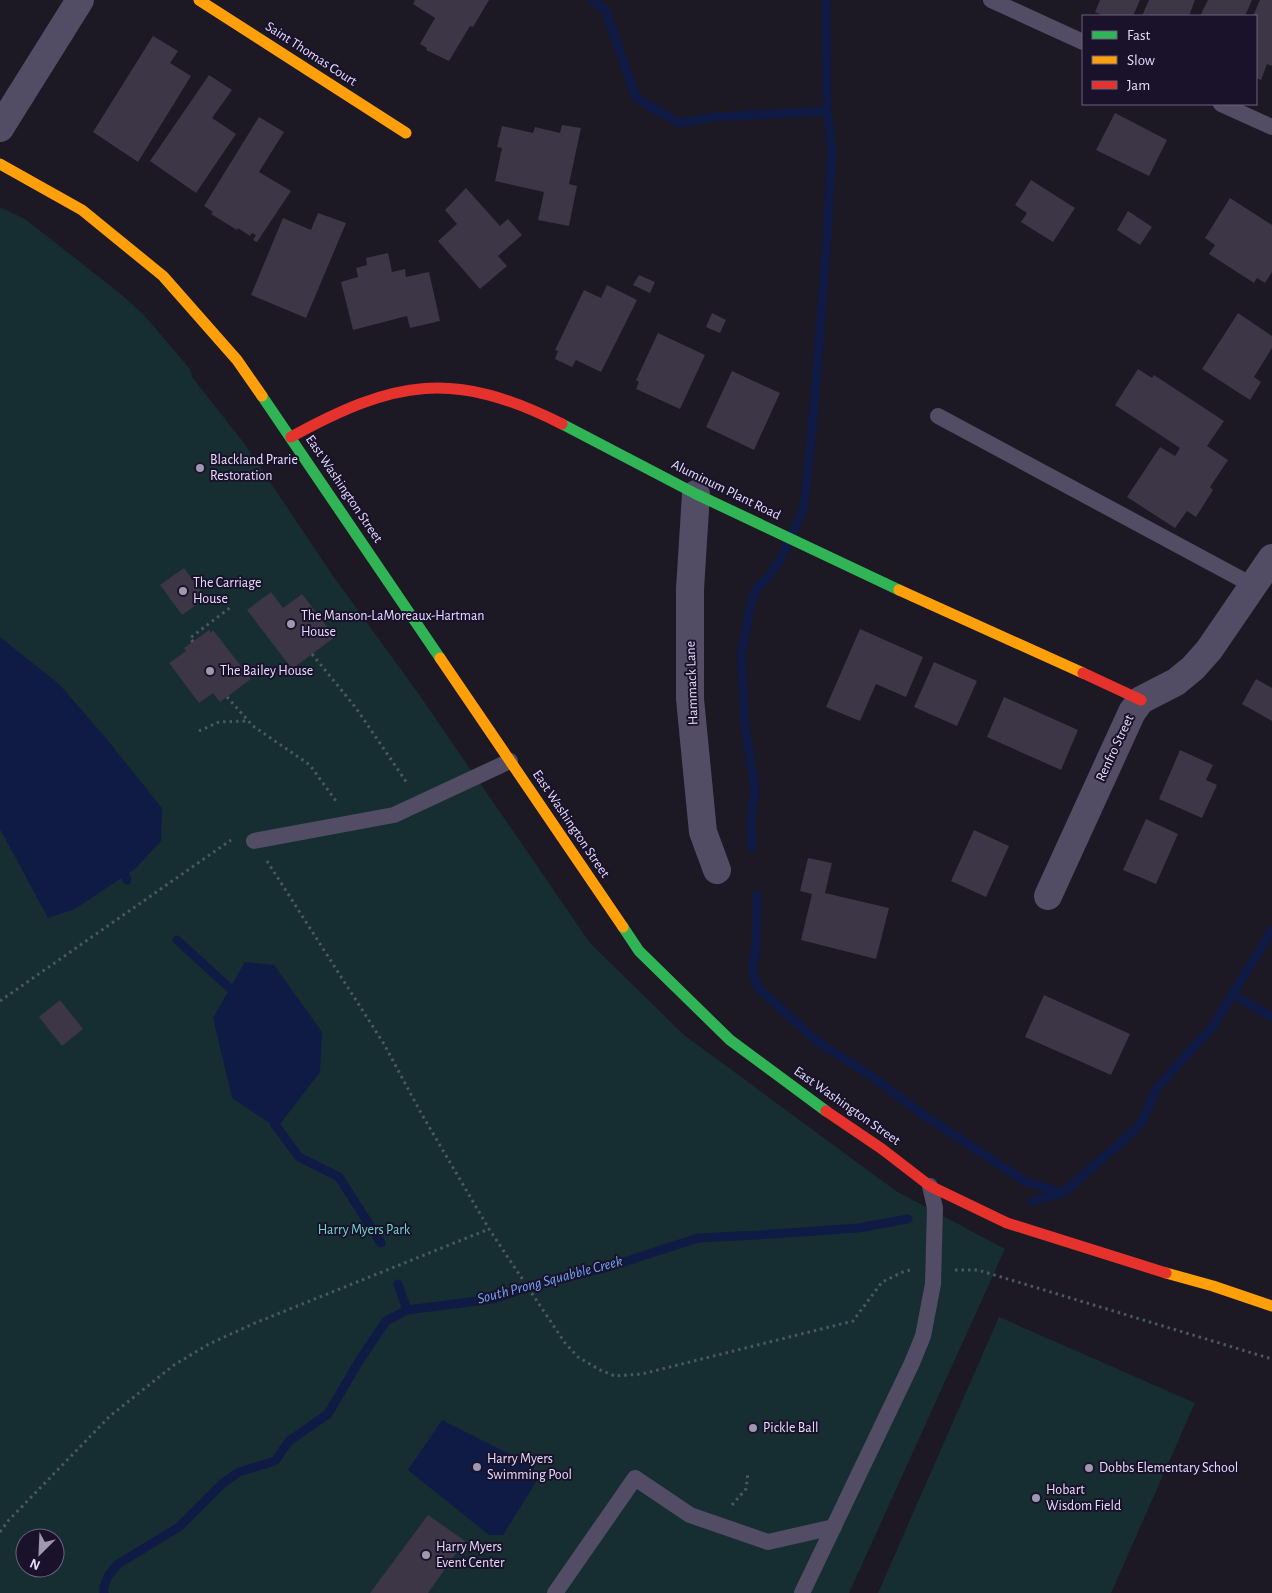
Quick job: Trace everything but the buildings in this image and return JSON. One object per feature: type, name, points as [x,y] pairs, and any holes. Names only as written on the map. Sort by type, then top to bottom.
[{"type":"street","points":[[0,128],[80,0]]},
{"type":"street","name":"Saint Thomas Court","points":[[199,0],[406,133]]},
{"type":"street","name":"East Washington Street","points":[[0,164],[82,210],[163,276],[237,360],[639,951],[730,1040],[830,1114],[882,1149],[930,1186],[1007,1224],[1140,1266],[1213,1286],[1272,1306]]},
{"type":"street","name":"Aluminum Plant Road","points":[[291,437],[335,412],[369,398],[400,390],[464,389],[530,408],[696,494],[1141,700]]},
{"type":"street","name":"Hammack Lane","points":[[696,494],[690,589],[690,699],[703,832],[717,870]]},
{"type":"street","name":"Renfro Street","points":[[1048,896],[1132,712],[1141,700],[1176,682],[1193,668],[1209,650],[1272,558]]},
{"type":"lane","points":[[991,0],[1082,42]]},
{"type":"lane","points":[[1223,105],[1272,127]]},
{"type":"lane","points":[[938,416],[1254,586]]},
{"type":"lane","points":[[254,840],[394,815],[510,761]]},
{"type":"lane","points":[[802,1593],[912,1364],[923,1336],[929,1311],[934,1270],[935,1208],[930,1186]]},
{"type":"lane","points":[[554,1593],[635,1478],[690,1515],[768,1542],[834,1526]]},
{"type":"path","points":[[193,642],[190,638],[231,607]]},
{"type":"path","points":[[312,654],[356,708],[420,802]]},
{"type":"path","points":[[227,697],[253,726],[310,765],[352,822]]},
{"type":"path","points":[[199,731],[219,722],[248,721]]},
{"type":"path","points":[[0,1001],[246,829],[384,1044],[421,1113],[489,1229],[535,1300],[565,1343],[578,1357],[600,1370],[615,1376],[642,1374],[852,1321],[882,1282],[904,1270],[978,1270],[1272,1359]]},
{"type":"path","points":[[0,1532],[8,1521],[110,1416],[174,1365],[209,1344],[255,1322],[489,1229]]},
{"type":"path","points":[[724,1526],[732,1506],[746,1489],[748,1473]]},
{"type":"green space","name":"Harry Myers Park","points":[[0,207],[25,219],[122,295],[144,315],[190,369],[192,377],[244,443],[331,573],[420,696],[590,943],[684,1035],[896,1191],[1005,1249],[849,1593],[0,1593]]},
{"type":"green space","name":"Hobart Wisdom Field","points":[[999,1317],[1195,1403],[1111,1593],[878,1593]]},
{"type":"water","points":[[0,637],[59,684],[105,737],[162,808],[161,841],[135,869],[75,909],[48,918],[0,829]]},
{"type":"water","points":[[245,962],[274,965],[322,1032],[320,1072],[277,1128],[232,1098],[213,1018]]},
{"type":"water","points":[[442,1420],[533,1466],[536,1482],[503,1535],[489,1535],[408,1470]]},
{"type":"waterway","points":[[592,0],[606,11],[636,98],[679,123],[715,117],[827,111]]},
{"type":"waterway","points":[[752,848],[751,815],[755,789],[745,726],[741,655],[751,602],[757,588],[768,577],[780,560],[804,508],[814,408],[832,149],[827,111],[826,0]]},
{"type":"waterway","points":[[121,866],[127,880]]},
{"type":"waterway","points":[[757,895],[756,944],[752,971],[758,988],[818,1042],[873,1077],[919,1112],[1026,1182],[1063,1193]]},
{"type":"waterway","name":"South Prong Squabble Creek","points":[[1032,1201],[1063,1193],[1135,1130],[1142,1122],[1156,1089],[1213,1026],[1272,930]]},
{"type":"waterway","points":[[177,940],[233,991],[235,997]]},
{"type":"waterway","points":[[1232,994],[1272,1017]]},
{"type":"waterway","points":[[273,1117],[274,1123],[299,1157],[339,1177],[381,1243]]},
{"type":"waterway","name":"South Prong Squabble Creek","points":[[104,1593],[108,1576],[118,1564],[179,1527],[223,1483],[239,1472],[275,1461],[289,1441],[328,1414],[359,1361],[386,1321],[407,1310],[493,1299],[536,1285],[605,1268],[698,1238],[858,1228],[908,1219]]},
{"type":"waterway","points":[[398,1284],[407,1310]]},
{"type":"traffic: fast","points":[[262,396],[440,658]]},
{"type":"traffic: fast","points":[[562,424],[696,494],[899,590]]},
{"type":"traffic: fast","points":[[623,927],[639,951],[730,1040],[826,1111]]},
{"type":"traffic: slow","points":[[199,0],[406,133]]},
{"type":"traffic: slow","points":[[0,164],[82,210],[163,276],[237,360],[262,396]]},
{"type":"traffic: slow","points":[[899,590],[1083,673]]},
{"type":"traffic: slow","points":[[440,658],[623,927]]},
{"type":"traffic: slow","points":[[1166,1273],[1213,1286],[1272,1306]]},
{"type":"traffic: jam","points":[[291,437],[362,403],[394,393],[425,388],[456,389],[488,395],[523,406],[562,424]]},
{"type":"traffic: jam","points":[[1083,673],[1141,700]]},
{"type":"traffic: jam","points":[[826,1111],[882,1149],[930,1186],[1007,1223],[1166,1273]]},
{"type":"place","name":"Blackland Prarie Restoration","points":[[200,468]]},
{"type":"place","name":"The Carriage House","points":[[183,591]]},
{"type":"place","name":"The Manson-LaMoreaux-Hartman House","points":[[291,624]]},
{"type":"place","name":"The Bailey House","points":[[210,671]]},
{"type":"place","name":"Pickle Ball","points":[[753,1428]]},
{"type":"place","name":"Harry Myers Swimming Pool","points":[[477,1467]]},
{"type":"place","name":"Dobbs Elementary School","points":[[1089,1468]]},
{"type":"place","name":"Hobart Wisdom Field","points":[[1036,1498]]},
{"type":"place","name":"Harry Myers Event Center","points":[[426,1555]]}]
